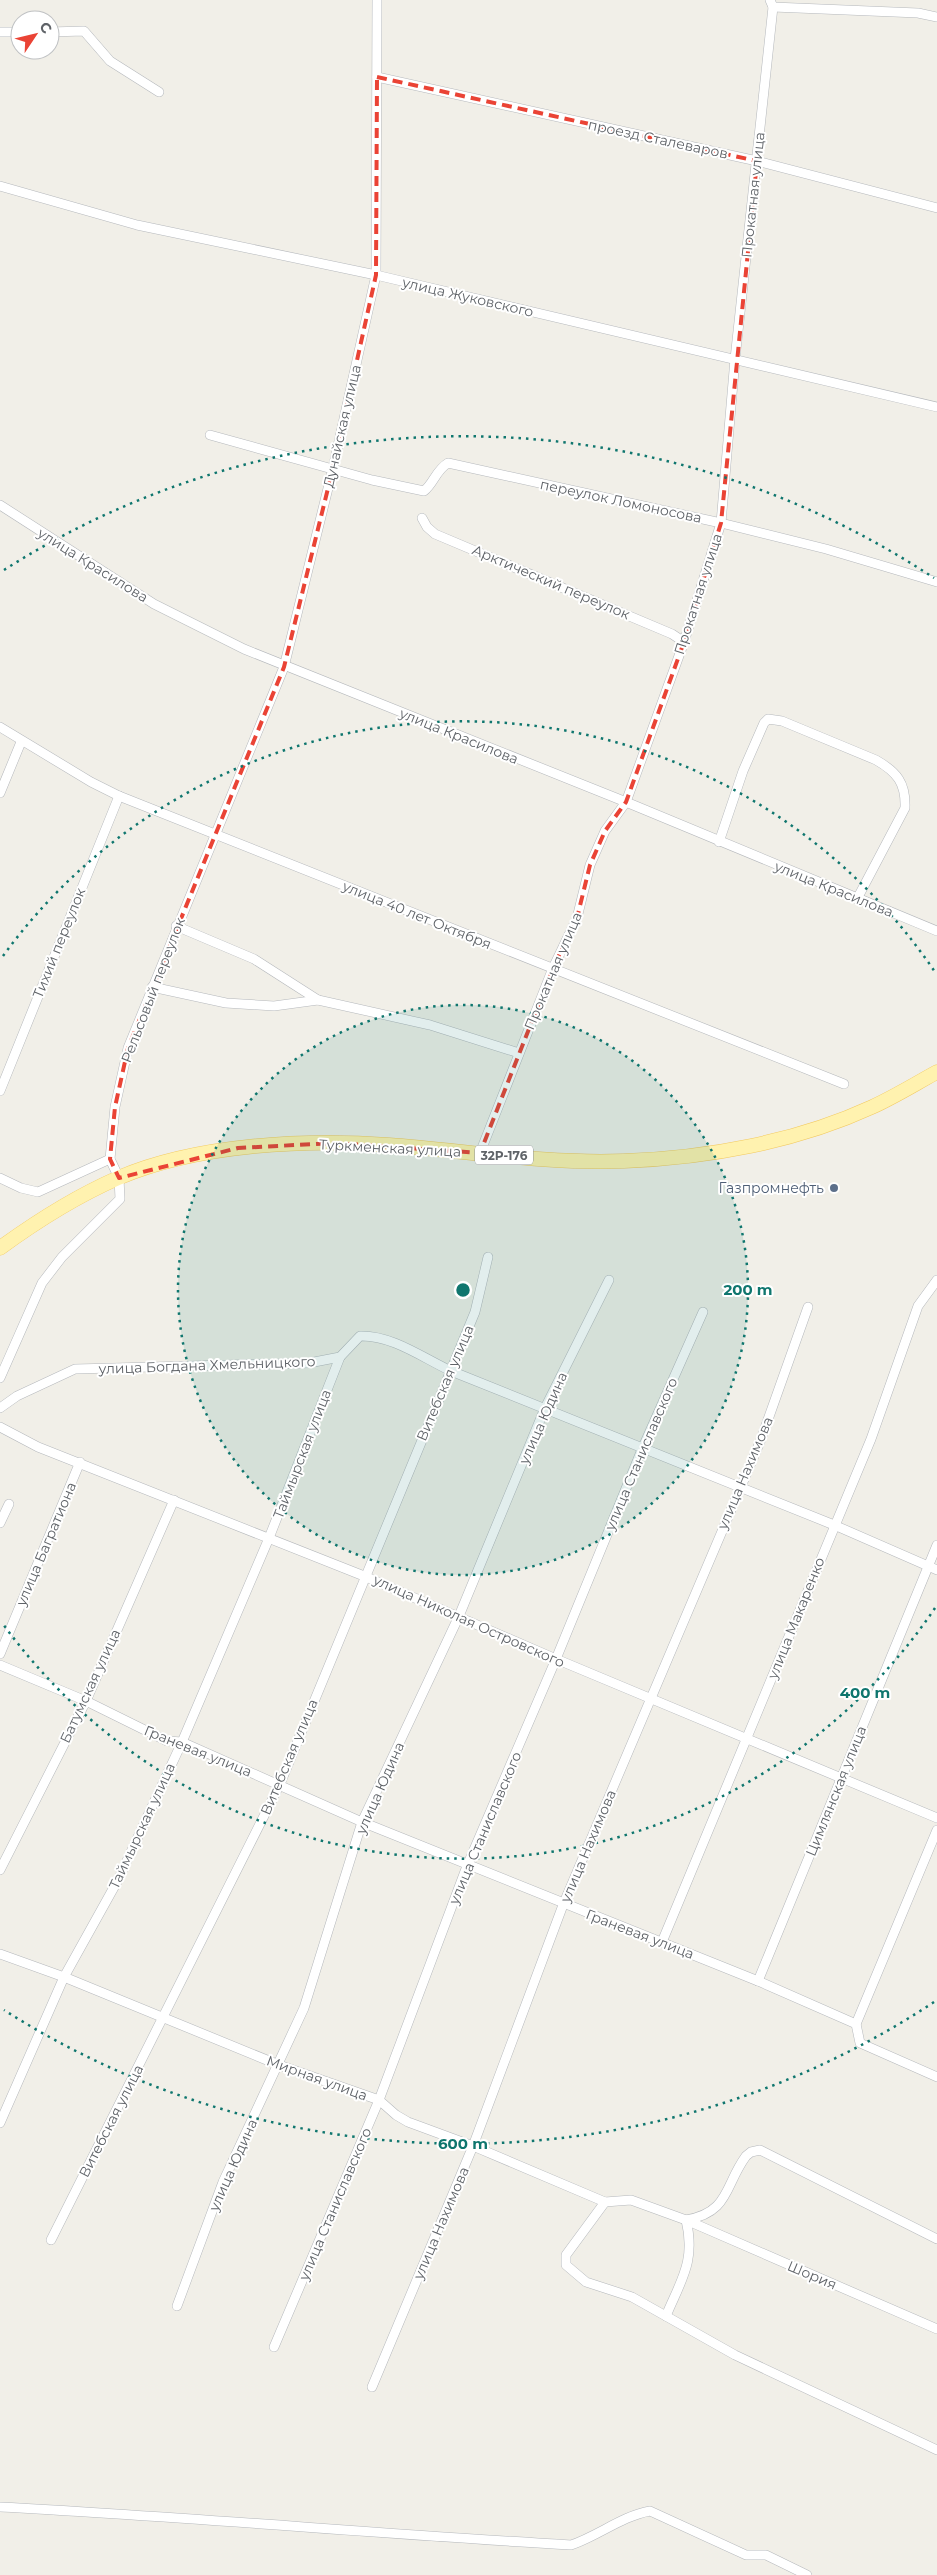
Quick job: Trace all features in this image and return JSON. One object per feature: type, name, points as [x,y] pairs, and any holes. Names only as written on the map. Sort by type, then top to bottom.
[{"type":"main road","name":"Туркменская улица","points":[[0,1248],[66,1206],[119,1178],[205,1154],[270,1145],[335,1143],[622,1161],[679,1156],[739,1147],[821,1127],[872,1107],[937,1072]]},
{"type":"street","name":"Дунайская улица","points":[[215,836],[284,667],[333,468],[376,275],[378,0]]},
{"type":"street","points":[[771,3],[918,13],[937,17]]},
{"type":"street","name":"Прокатная улица","points":[[480,1153],[553,968],[578,918],[590,865],[605,831],[626,802],[684,642],[721,523],[735,359],[757,161],[771,3]]},
{"type":"street","points":[[60,32],[84,31],[110,61],[159,92]]},
{"type":"street","name":"проезд Сталеваров","points":[[377,77],[757,161],[937,208]]},
{"type":"street","name":"улица Жуковского","points":[[0,186],[137,225],[376,275],[937,407]]},
{"type":"street","points":[[210,435],[333,468]]},
{"type":"street","name":"переулок Ломоносова","points":[[333,468],[372,480],[424,491],[431,485],[441,467],[448,463],[721,523],[826,549],[937,582]]},
{"type":"street","name":"улица Красилова","points":[[0,505],[154,604],[244,650],[626,802],[937,931]]},
{"type":"street","name":"Арктический переулок","points":[[422,518],[427,527],[435,534],[672,634],[684,642]]},
{"type":"street","points":[[719,842],[743,771],[764,723],[768,718],[773,718],[790,724],[876,760],[888,767],[906,791],[905,808],[857,899]]},
{"type":"street","name":"улица 40 лет Октября","points":[[0,727],[21,742],[119,796],[215,836],[844,1084]]},
{"type":"street","points":[[0,794],[21,742]]},
{"type":"street","name":"Тихий переулок","points":[[0,1091],[119,796]]},
{"type":"street","name":"Рельсовый переулок","points":[[110,1159],[115,1107],[128,1048],[176,926],[215,836]]},
{"type":"street","points":[[176,926],[254,959],[318,1000],[430,1026],[519,1053]]},
{"type":"street","points":[[152,987],[226,1003],[274,1006],[318,1000]]},
{"type":"street","points":[[0,1178],[21,1188],[38,1192],[110,1159],[119,1178],[120,1199],[62,1257],[42,1283],[0,1378]]},
{"type":"street","name":"Витебская улица","points":[[51,2240],[280,1784],[364,1576],[475,1312],[488,1257]]},
{"type":"street","name":"улица Юдина","points":[[177,2306],[223,2182],[279,2065],[310,1991],[362,1822],[459,1616],[545,1408],[609,1280]]},
{"type":"street","name":"улица Макаренко","points":[[662,1942],[871,1439],[918,1306],[926,1292],[937,1280]]},
{"type":"street","points":[[926,1292],[937,1294]]},
{"type":"street","name":"улица Нахимова","points":[[372,2387],[473,2146],[563,1904],[652,1699],[739,1487],[760,1442],[808,1307]]},
{"type":"street","name":"улица Станиславского","points":[[274,2347],[379,2100],[467,1866],[556,1659],[643,1447],[703,1312]]},
{"type":"street","points":[[340,1357],[360,1336],[371,1336],[406,1349],[450,1371],[834,1525],[933,1569]]},
{"type":"street","name":"улица Богдана Хмельницкого","points":[[0,1408],[17,1396],[75,1369],[309,1364],[340,1357]]},
{"type":"street","name":"Таймырская улица","points":[[0,2124],[64,1977],[118,1880],[182,1742],[269,1538],[340,1357]]},
{"type":"street","name":"улица Николая Островского","points":[[0,1427],[38,1447],[80,1462],[364,1576],[556,1659],[747,1738],[841,1780],[937,1818]]},
{"type":"street","name":"улица Багратиона","points":[[0,1654],[80,1462]]},
{"type":"street","name":"Батумская улица","points":[[0,1870],[86,1700],[174,1500]]},
{"type":"street","points":[[0,1523],[9,1504]]},
{"type":"street","name":"Цимлянская улица","points":[[758,1981],[841,1780],[933,1569],[937,1545]]},
{"type":"street","name":"Граневая улица","points":[[0,1665],[86,1700],[167,1741],[182,1742],[362,1822],[467,1866],[662,1942],[856,2024]]},
{"type":"street","points":[[937,1830],[856,2024],[860,2043],[937,2077]]},
{"type":"street","name":"Мирная улица","points":[[0,1954],[64,1977],[279,2065],[379,2100],[396,2115],[408,2122],[473,2146],[605,2202],[632,2200],[686,2220]]},
{"type":"street","points":[[666,2316],[690,2258],[690,2238],[686,2220],[703,2217],[713,2211],[725,2196],[746,2156],[760,2150],[937,2239]]},
{"type":"street","points":[[605,2202],[566,2255],[566,2266],[586,2282],[632,2297],[735,2355],[937,2450]]},
{"type":"street","name":"Шория","points":[[686,2220],[937,2329]]},
{"type":"street","points":[[0,2507],[125,2513],[276,2526],[341,2528],[571,2545],[589,2539],[638,2513],[650,2511],[746,2556],[766,2555],[807,2575]]},
{"type":"highlighted area","points":[[377,77],[757,161],[721,523],[684,642],[626,802],[605,831],[590,865],[577,918],[553,968],[480,1153],[335,1143],[238,1148],[119,1178],[110,1159],[115,1107],[128,1048],[284,667],[333,468],[376,275]]},
{"type":"place","name":"Газпромнефть","points":[[834,1188]]}]
